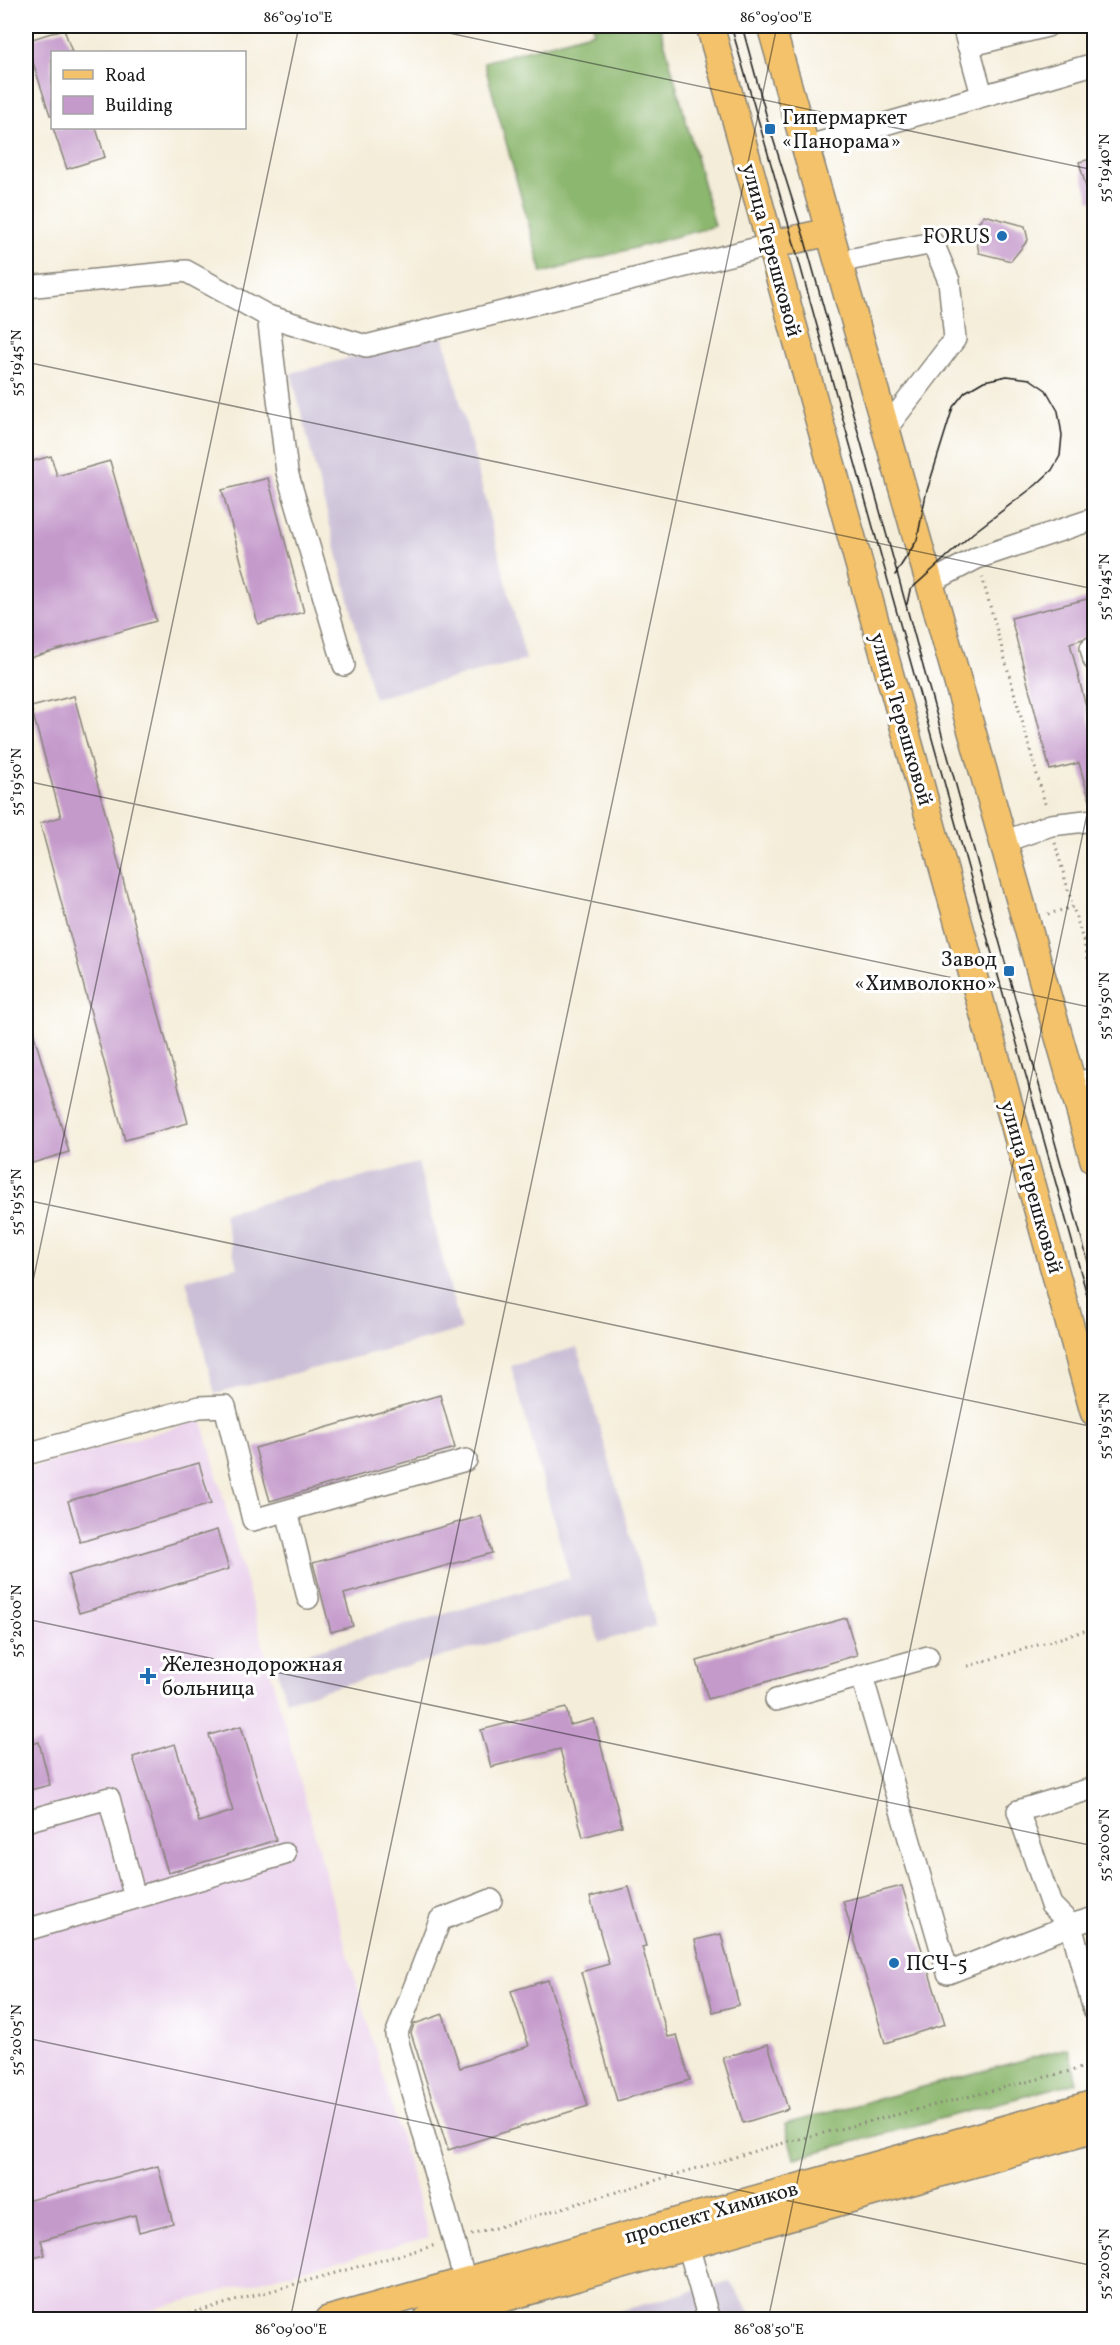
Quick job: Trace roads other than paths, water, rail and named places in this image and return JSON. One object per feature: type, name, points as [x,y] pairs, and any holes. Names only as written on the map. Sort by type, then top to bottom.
[{"type":"main road","name":"улица Терешковой","points":[[710,26],[1095,1412]]},
{"type":"main road","points":[[771,26],[1003,842],[1084,1081],[1095,1160]]},
{"type":"main road","points":[[770,245],[829,232]]},
{"type":"main road","name":"проспект Химиков","points":[[428,2319],[626,2250],[1095,2104]]},
{"type":"main road","name":"проспект Химиков","points":[[328,2319],[465,2282],[626,2250],[688,2245],[1095,2129]]},
{"type":"street","points":[[963,26],[982,95]]},
{"type":"street","points":[[968,46],[1047,26]]},
{"type":"street","points":[[805,147],[1095,63]]},
{"type":"street","points":[[837,262],[933,243],[949,281],[955,339],[885,429]]},
{"type":"street","points":[[26,287],[186,271],[268,316],[366,346],[770,245]]},
{"type":"street","points":[[268,316],[287,472],[344,665]]},
{"type":"street","points":[[929,583],[977,558],[1095,519]]},
{"type":"street","points":[[1095,647],[1091,648],[1095,660]]},
{"type":"street","points":[[1003,842],[1051,825],[1095,820]]},
{"type":"street","points":[[26,1454],[199,1407],[225,1406],[253,1521],[466,1460]]},
{"type":"street","points":[[287,1511],[308,1598]]},
{"type":"street","points":[[776,1700],[928,1657]]},
{"type":"street","points":[[862,1676],[948,1973],[1071,1925],[1095,1918]]},
{"type":"street","points":[[1095,1788],[1018,1811],[1051,1905],[1071,1925],[1095,2010]]},
{"type":"street","points":[[26,1821],[109,1798],[135,1898]]},
{"type":"street","points":[[26,1930],[285,1854]]},
{"type":"street","points":[[465,2282],[396,2035],[440,1920],[490,1900]]},
{"type":"street","points":[[688,2245],[709,2319]]},
{"type":"tram line","points":[[731,26],[793,240],[1094,1320]]},
{"type":"tram line","points":[[742,26],[770,129],[804,237],[1094,1283]]},
{"type":"tram line","points":[[895,575],[917,540],[926,494],[953,407],[965,392],[984,381],[1007,376],[1030,379],[1046,390],[1058,411],[1062,435],[1060,456],[1052,470],[973,533],[910,590],[907,604]]},
{"type":"place","name":"Гипермаркет «Панорама»","points":[[770,129]]},
{"type":"place","name":"FORUS","points":[[1002,236]]},
{"type":"place","name":"Завод «Химволокно»","points":[[1009,971]]},
{"type":"place","name":"Железнодорожная больница","points":[[148,1676]]},
{"type":"place","name":"ПСЧ-5","points":[[894,1963]]}]
